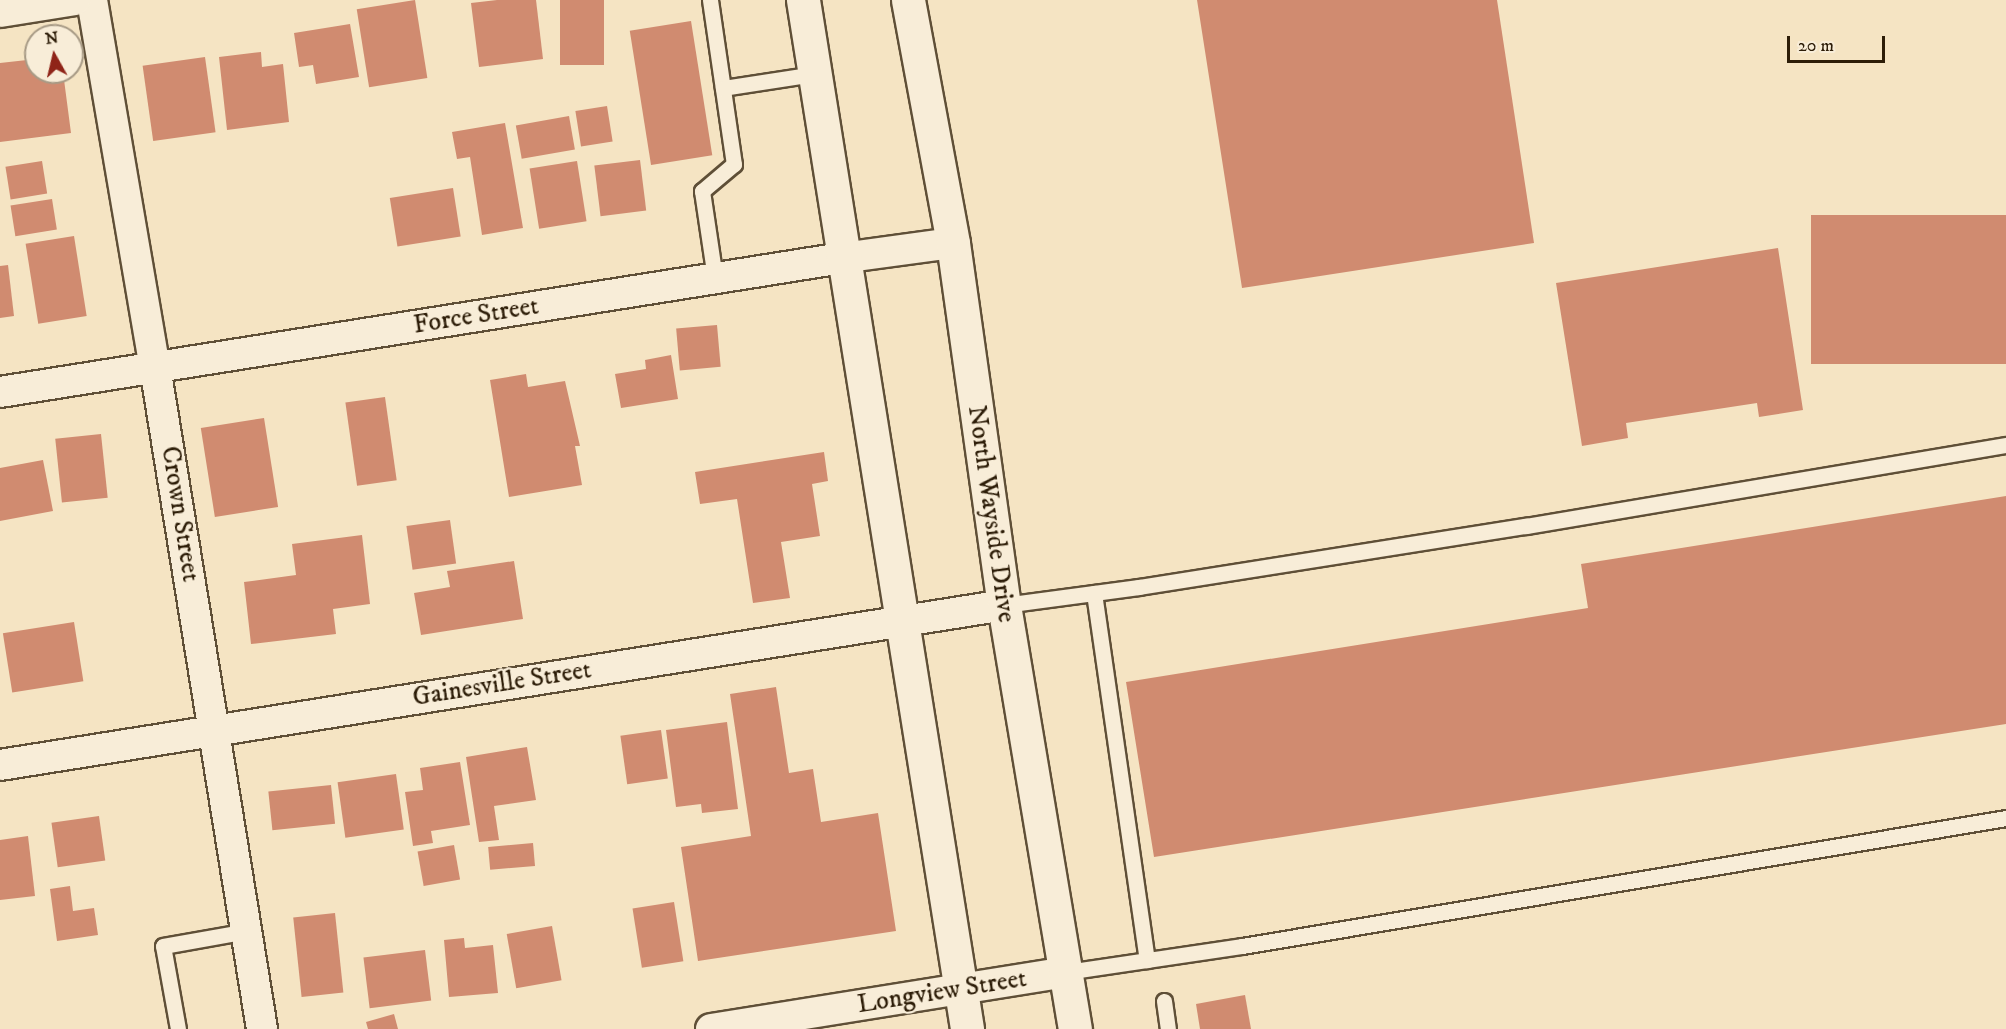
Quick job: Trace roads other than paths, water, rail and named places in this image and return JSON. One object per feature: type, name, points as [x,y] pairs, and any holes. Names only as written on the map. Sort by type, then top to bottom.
[{"type":"main road","points":[[803,0],[842,258],[967,1029]]},
{"type":"main road","name":"North Wayside Drive","points":[[908,0],[953,243],[1004,605],[1075,1029]]},
{"type":"street","points":[[0,12],[75,0]]},
{"type":"street","name":"Crown Street","points":[[92,0],[215,729],[262,1029]]},
{"type":"street","name":"Force Street","points":[[0,392],[842,258],[953,243]]},
{"type":"street","name":"Gainesville Street","points":[[0,765],[1004,605]]},
{"type":"street","name":"Longview Street","points":[[711,1029],[1066,972]]},
{"type":"lane","points":[[710,0],[734,164],[702,191],[716,278]]},
{"type":"lane","points":[[723,88],[814,74]]},
{"type":"lane","points":[[1004,605],[1526,526],[2006,445]]},
{"type":"lane","points":[[1094,593],[1147,960]]},
{"type":"lane","points":[[1066,972],[2006,818]]},
{"type":"lane","points":[[178,1029],[163,946],[247,931]]},
{"type":"lane","points":[[1164,1001],[1168,1029]]}]
